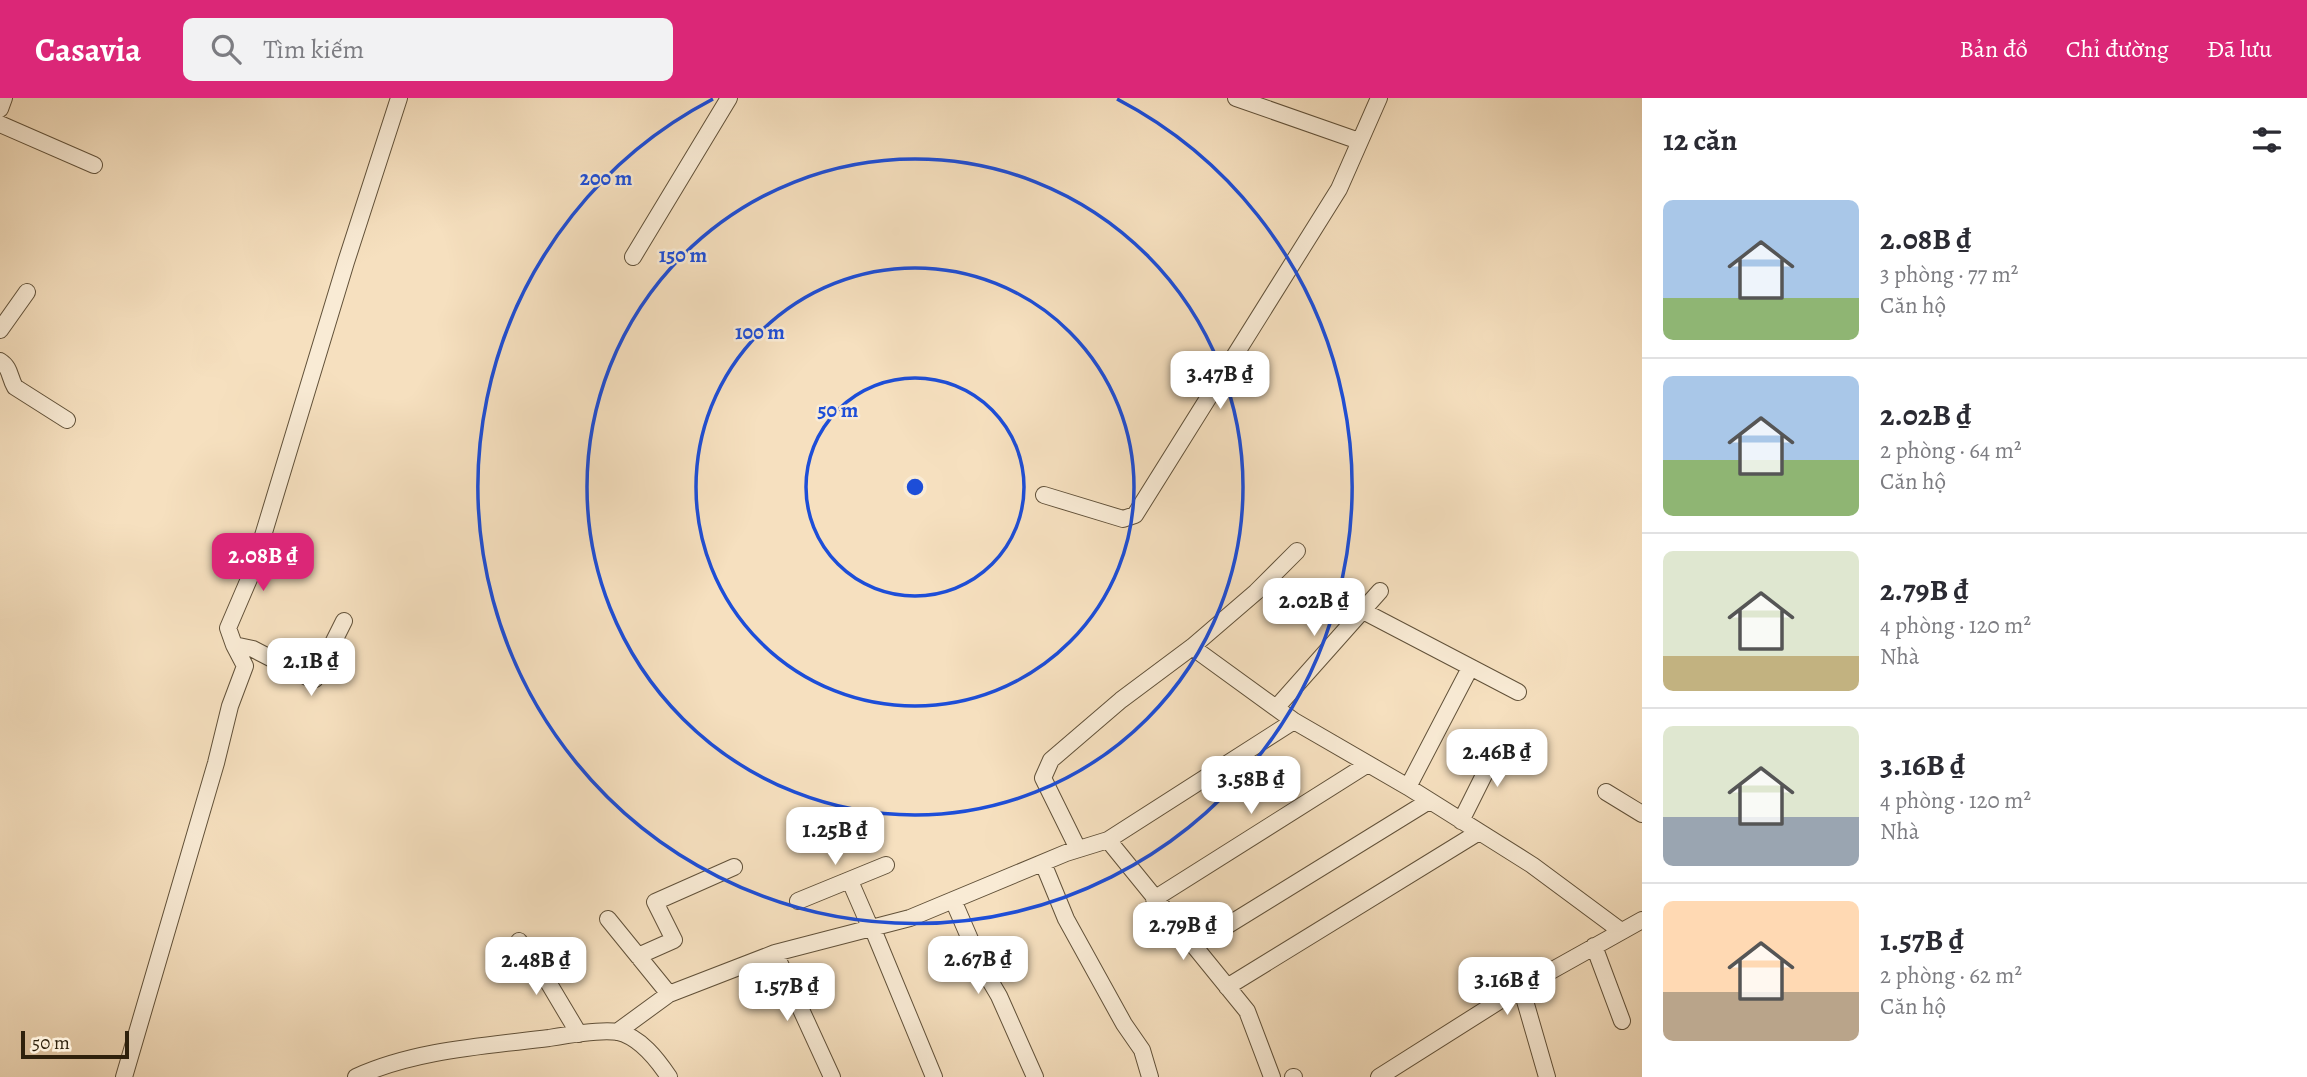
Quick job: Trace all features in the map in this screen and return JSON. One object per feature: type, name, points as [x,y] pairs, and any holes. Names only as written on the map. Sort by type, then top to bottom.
[{"type":"street","points":[[0,109],[4,98]]},
{"type":"street","points":[[124,1077],[168,932],[230,706],[244,666],[228,628],[252,572],[345,262],[399,98]]},
{"type":"street","points":[[633,257],[729,98]]},
{"type":"street","points":[[1236,98],[1359,141]]},
{"type":"street","points":[[1044,495],[1123,519],[1135,515],[1339,189],[1379,98]]},
{"type":"street","points":[[0,124],[94,165]]},
{"type":"street","points":[[0,330],[27,292]]},
{"type":"street","points":[[0,361],[6,365],[15,387],[67,420]]},
{"type":"street","points":[[1078,849],[1043,778],[1051,760],[1121,701],[1192,647],[1256,592],[1297,551]]},
{"type":"street","points":[[1276,708],[1380,591]]},
{"type":"street","points":[[1363,611],[1518,692]]},
{"type":"street","points":[[234,645],[253,649],[315,679],[344,621]]},
{"type":"street","points":[[1192,647],[1294,721],[1408,787],[1532,865],[1621,931]]},
{"type":"street","points":[[1408,787],[1469,668]]},
{"type":"street","points":[[617,1032],[669,995],[775,953],[910,918],[1078,849],[1108,840],[1294,721]]},
{"type":"street","points":[[1461,821],[1501,741]]},
{"type":"street","points":[[1154,899],[1368,764]]},
{"type":"street","points":[[1606,792],[1642,814]]},
{"type":"street","points":[[1194,946],[1429,800]]},
{"type":"street","points":[[1227,987],[1479,832]]},
{"type":"street","points":[[1108,840],[1247,1011],[1272,1077]]},
{"type":"street","points":[[1043,863],[1066,919],[1124,1024],[1142,1050],[1150,1077]]},
{"type":"street","points":[[798,901],[886,865]]},
{"type":"street","points":[[638,956],[674,940],[655,902],[734,867]]},
{"type":"street","points":[[850,881],[934,1077]]},
{"type":"street","points":[[953,900],[1035,1077]]},
{"type":"street","points":[[608,919],[669,995]]},
{"type":"street","points":[[1379,1077],[1521,987],[1642,920]]},
{"type":"street","points":[[519,941],[548,982],[579,1034]]},
{"type":"street","points":[[1594,946],[1622,1021]]},
{"type":"street","points":[[775,953],[832,1077]]},
{"type":"street","points":[[1521,987],[1547,1077]]},
{"type":"street","points":[[356,1077],[414,1058],[579,1034],[617,1032],[643,1046],[658,1060],[669,1077]]}]
